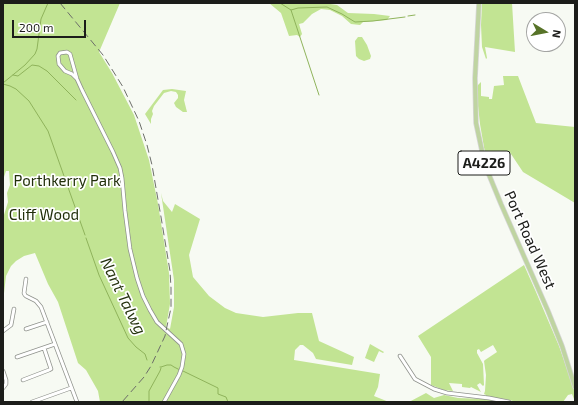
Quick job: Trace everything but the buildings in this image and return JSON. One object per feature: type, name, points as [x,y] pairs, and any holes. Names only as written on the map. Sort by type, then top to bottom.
[{"type":"main road","name":"Port Road West","points":[[479,3],[475,78],[476,123],[485,165],[500,204],[554,324],[575,387]]},
{"type":"street","points":[[77,79],[72,74],[65,71],[59,64],[58,56],[60,53],[67,52],[70,54],[77,79],[113,152],[121,172],[130,248],[140,286],[156,322],[181,344],[184,354],[180,370],[164,402]]},
{"type":"street","points":[[26,279],[24,293],[41,307],[77,402]]},
{"type":"street","points":[[25,287],[30,287]]},
{"type":"street","points":[[3,331],[11,325],[14,309]]},
{"type":"street","points":[[26,329],[47,322]]},
{"type":"street","points":[[17,358],[55,344]]},
{"type":"street","points":[[23,380],[51,369],[44,348]]},
{"type":"street","points":[[400,356],[415,379],[434,389],[447,393],[509,402]]},
{"type":"street","points":[[3,371],[6,380],[6,384],[3,388]]},
{"type":"street","points":[[33,402],[71,388]]},
{"type":"green space","name":"Porthkerry Park","points":[[3,3],[120,3],[99,52],[134,115],[149,160],[169,273],[170,304],[166,327],[170,329],[174,307],[174,280],[161,193],[163,201],[172,212],[175,204],[200,219],[189,255],[193,277],[209,296],[225,308],[236,313],[263,317],[312,313],[319,341],[354,357],[352,365],[316,359],[313,353],[303,345],[300,345],[295,350],[294,360],[380,374],[378,387],[374,396],[389,402],[100,402],[98,391],[86,370],[78,363],[58,302],[48,284],[35,253],[24,256],[11,266],[6,276],[3,302],[3,218],[8,202],[7,193],[10,185],[9,171],[6,171],[3,177]]},
{"type":"green space","points":[[269,3],[324,3],[337,5],[348,13],[390,16],[387,20],[363,22],[360,25],[351,24],[342,16],[330,10],[321,9],[312,14],[303,23],[299,24],[302,34],[300,37],[297,35],[289,36],[281,13]]},
{"type":"green space","points":[[482,3],[512,3],[515,52],[485,47],[486,59],[482,47]]},
{"type":"green space","points":[[358,37],[362,37],[367,45],[371,56],[370,59],[364,61],[356,56],[355,41]]},
{"type":"green space","points":[[503,76],[518,76],[536,123],[575,127],[575,203],[523,172],[509,151],[486,159],[480,124],[477,86],[481,82],[481,96],[492,99],[494,86],[504,85]]},
{"type":"green space","points":[[172,89],[186,91],[184,100],[187,112],[183,112],[176,107],[174,103],[178,98],[178,95],[176,92],[171,91],[164,93],[154,106],[151,124],[145,114],[163,90]]},
{"type":"green space","points":[[524,265],[559,346],[575,392],[575,399],[572,394],[568,395],[563,402],[517,402],[486,397],[484,394],[486,375],[484,361],[497,352],[493,345],[481,352],[479,349],[477,350],[483,364],[484,385],[483,386],[480,383],[477,385],[481,392],[471,387],[462,387],[462,384],[449,383],[453,391],[444,390],[431,385],[431,357],[418,336]]},
{"type":"green space","points":[[370,344],[384,352],[379,351],[374,362],[365,358]]},
{"type":"green space","points":[[426,393],[434,398],[444,395],[458,398],[485,399],[502,402],[409,402]]},
{"type":"waterway","points":[[3,83],[25,65],[35,54],[41,19],[48,3]]},
{"type":"waterway","points":[[280,3],[291,10],[298,8],[327,7],[355,22],[405,17]]},
{"type":"waterway","points":[[291,10],[319,95]]},
{"type":"waterway","points":[[408,16],[415,15]]},
{"type":"waterway","points":[[13,75],[18,76],[32,65],[39,66],[47,71],[76,100]]},
{"type":"waterway","name":"Nant Talwg","points":[[3,84],[16,89],[29,101],[48,131],[85,235]]},
{"type":"waterway","name":"Nant Talwg","points":[[86,238],[99,275],[128,338],[145,354],[147,360]]},
{"type":"waterway","name":"Nant Talwg","points":[[160,367],[171,365],[180,370]]},
{"type":"waterway","points":[[149,402],[149,391],[161,368]]},
{"type":"waterway","name":"Nant Talwg","points":[[183,371],[218,388],[218,394],[226,397],[228,402]]},
{"type":"railway","points":[[60,3],[103,55],[123,87],[139,121],[152,165],[170,271],[171,308],[165,336],[151,366],[144,377],[122,402]]},
{"type":"park label","name":"Cliff Wood","points":[[44,215]]}]
